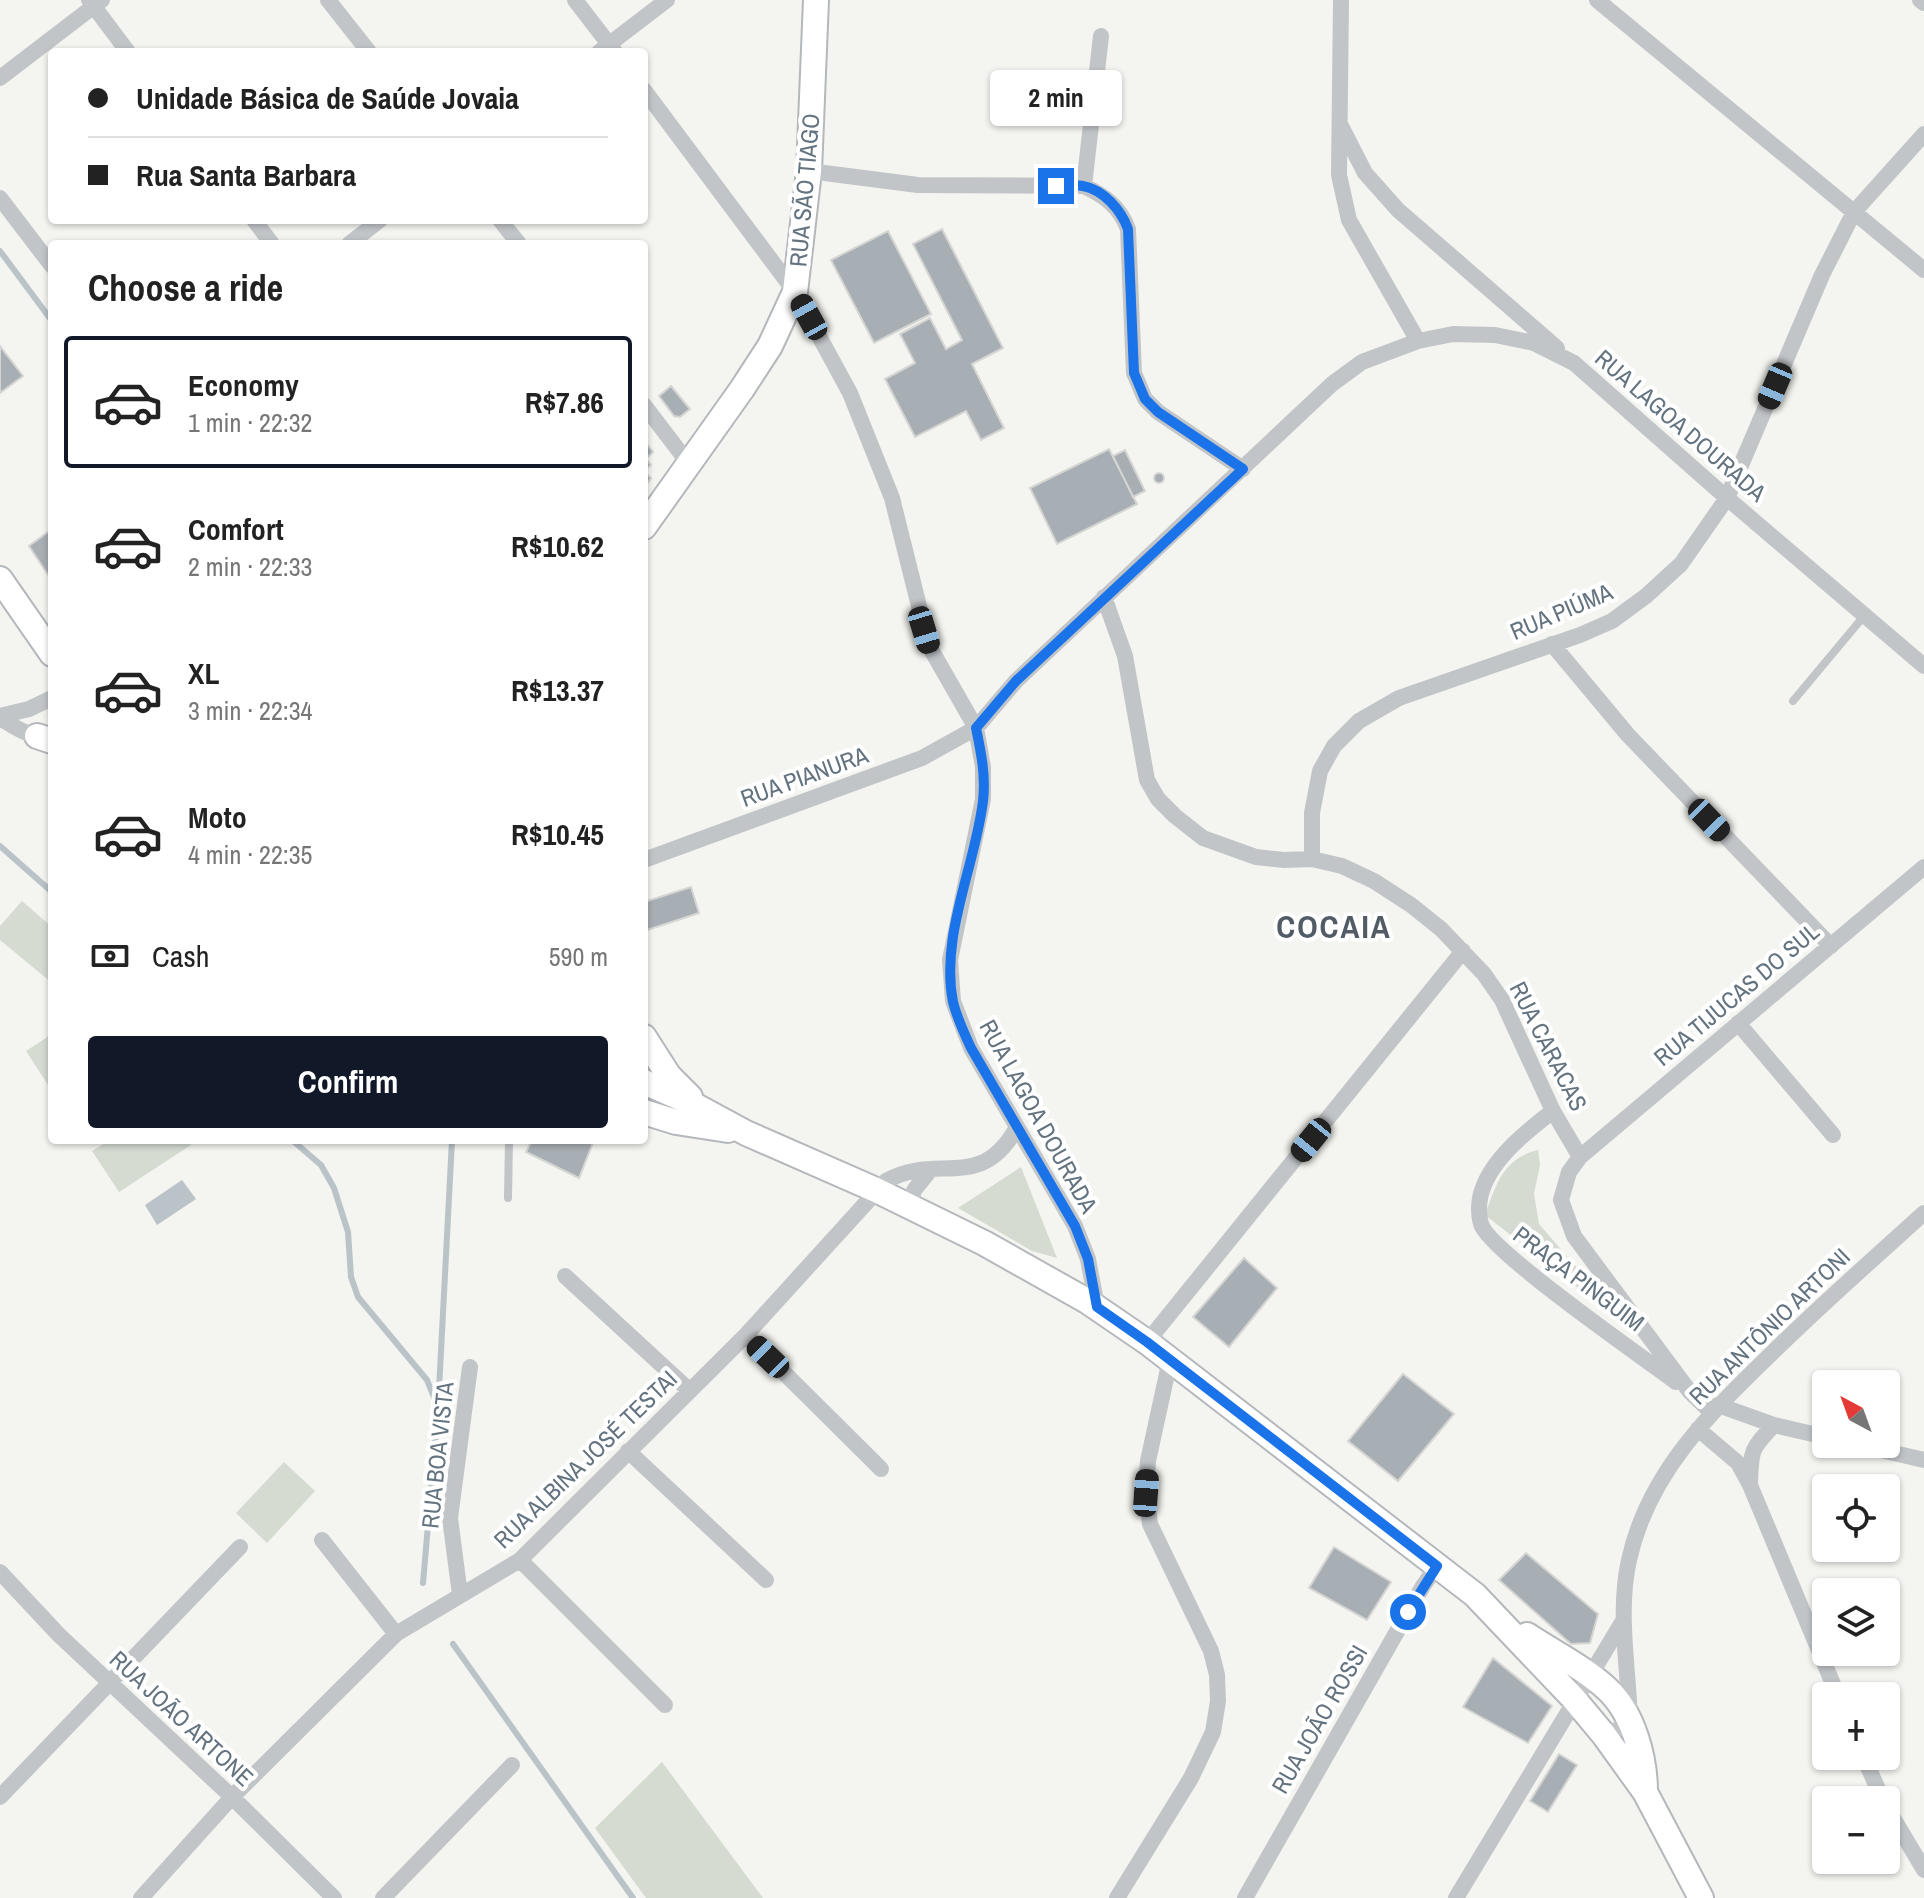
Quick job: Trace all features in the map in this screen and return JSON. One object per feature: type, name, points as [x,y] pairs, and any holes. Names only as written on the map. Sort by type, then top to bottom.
[{"type":"main road","name":"RUA SÃO TIAGO","points":[[648,521],[770,346],[795,292],[809,171],[816,0]]},
{"type":"main road","points":[[0,579],[48,648]]},
{"type":"main road","points":[[648,1043],[669,1076],[703,1110]]},
{"type":"main road","points":[[648,1084],[746,1133],[876,1190],[984,1243],[1097,1307],[1147,1342],[1475,1595],[1604,1735],[1645,1792],[1701,1898]]},
{"type":"main road","points":[[648,1113],[676,1122],[746,1133]]},
{"type":"main road","points":[[1496,1615],[1606,1688],[1622,1707],[1645,1770],[1645,1792]]},
{"type":"street","points":[[328,0],[366,48]]},
{"type":"street","points":[[575,0],[607,48]]},
{"type":"street","points":[[609,48],[667,0]]},
{"type":"street","points":[[1341,0],[1339,175],[1349,220],[1418,341]]},
{"type":"street","points":[[1597,0],[1924,270]]},
{"type":"street","points":[[0,78],[95,2],[125,48]]},
{"type":"street","points":[[1084,186],[1101,36]]},
{"type":"street","points":[[648,95],[795,292],[850,393],[892,498],[929,646],[976,728]]},
{"type":"street","points":[[1340,125],[1365,173],[1398,210],[1574,363]]},
{"type":"street","name":"RUA PIÚMA","points":[[1312,859],[1312,813],[1320,771],[1334,746],[1359,721],[1399,698],[1612,621],[1681,564],[1727,498],[1822,275],[1854,212],[1924,134]]},
{"type":"street","points":[[809,171],[918,185],[1084,186],[1101,194],[1122,212],[1128,229],[1134,373],[1145,399],[1158,412],[1243,469]]},
{"type":"street","points":[[0,198],[48,261]]},
{"type":"street","points":[[354,240],[375,224]]},
{"type":"street","points":[[503,224],[516,240]]},
{"type":"street","name":"RUA LAGOA DOURADA","points":[[1097,1307],[1088,1259],[1075,1226],[971,1048],[960,1026],[953,1001],[950,960],[983,799],[983,767],[976,728],[1016,681],[1332,384],[1362,362],[1418,341],[1453,334],[1495,335],[1534,343],[1574,363],[1924,666]]},
{"type":"street","points":[[648,410],[689,464]]},
{"type":"street","name":"RUA CARACAS","points":[[1104,597],[1125,656],[1147,780],[1158,799],[1203,838],[1232,850],[1284,860],[1312,859],[1342,866],[1374,881],[1441,929],[1484,974],[1502,1000],[1553,1111],[1580,1157]]},
{"type":"street","points":[[1552,644],[1628,735],[1831,946]]},
{"type":"street","points":[[0,717],[48,700]]},
{"type":"street","points":[[0,717],[24,733],[47,737]]},
{"type":"street","name":"RUA PIANURA","points":[[648,859],[922,758],[976,728]]},
{"type":"street","name":"RUA TIJUCAS DO SUL","points":[[1580,1157],[1924,867]]},
{"type":"street","points":[[1147,1342],[1463,951]]},
{"type":"street","points":[[1738,1023],[1833,1135]]},
{"type":"street","name":"PRAÇA PINGUIM","points":[[1553,1111],[1525,1132],[1490,1176],[1479,1207],[1485,1234],[1533,1275],[1690,1392]]},
{"type":"street","points":[[876,1190],[899,1174],[958,1169],[991,1159],[1004,1149],[1016,1129]]},
{"type":"street","points":[[1580,1157],[1563,1186],[1561,1200],[1564,1216],[1574,1236],[1690,1392],[1715,1409],[1812,1434]]},
{"type":"street","points":[[907,1205],[931,1169]]},
{"type":"street","name":"RUA ALBINA JOSÉ TESTAI","points":[[141,1898],[232,1797],[396,1634],[520,1560],[746,1335],[876,1190]]},
{"type":"street","name":"RUA ANTÔNIO ARTONI","points":[[1630,1724],[1623,1621],[1628,1562],[1642,1518],[1665,1474],[1715,1409],[1809,1317],[1924,1213]]},
{"type":"street","points":[[565,1276],[690,1391]]},
{"type":"street","points":[[746,1335],[881,1469]]},
{"type":"street","points":[[1117,1898],[1191,1778],[1213,1732],[1218,1701],[1217,1675],[1211,1651],[1150,1524],[1146,1493],[1148,1461],[1170,1360]]},
{"type":"street","name":"RUA BOA VISTA","points":[[460,1595],[450,1518],[470,1367]]},
{"type":"street","points":[[1750,1485],[1755,1445],[1774,1425]]},
{"type":"street","points":[[1698,1429],[1738,1463],[1750,1485],[1832,1682]]},
{"type":"street","points":[[628,1451],[766,1580]]},
{"type":"street","points":[[1900,1454],[1924,1460]]},
{"type":"street","points":[[322,1540],[396,1634]]},
{"type":"street","points":[[0,1797],[240,1547]]},
{"type":"street","points":[[520,1560],[665,1705]]},
{"type":"street","name":"RUA JOÃO ROSSI","points":[[1245,1898],[1407,1613],[1437,1566]]},
{"type":"street","name":"RUA JOÃO ARTONE","points":[[0,1572],[59,1635],[232,1797],[334,1898]]},
{"type":"street","name":"RUA ANTÔNIO ARTONI","points":[[1456,1898],[1623,1621]]},
{"type":"street","points":[[1604,1735],[1630,1724]]},
{"type":"street","points":[[383,1898],[512,1765]]},
{"type":"street","points":[[1900,1830],[1924,1870]]},
{"type":"lane","points":[[1793,701],[1864,615]]},
{"type":"lane","points":[[508,1198],[509,1144]]},
{"type":"shaded area","points":[[22,901],[48,924],[48,980],[0,940],[0,926]]},
{"type":"shaded area","points":[[48,1037],[48,1085],[26,1051]]},
{"type":"shaded area","points":[[103,1144],[191,1145],[119,1192],[92,1151]]},
{"type":"shaded area","points":[[1538,1150],[1540,1165],[1534,1194],[1539,1224],[1628,1327],[1485,1215],[1502,1174],[1516,1159]]},
{"type":"shaded area","points":[[1021,1167],[1057,1258],[1032,1251],[958,1208]]},
{"type":"shaded area","points":[[182,1180],[196,1199],[157,1225],[145,1205]]},
{"type":"shaded area","points":[[284,1462],[315,1491],[267,1543],[236,1513]]},
{"type":"shaded area","points":[[662,1762],[763,1898],[646,1898],[595,1828]]},
{"type":"building","points":[[942,229],[1003,348],[972,364],[1004,428],[981,440],[966,411],[915,437],[885,379],[915,363],[900,334],[930,318],[946,349],[962,340],[913,244]]},
{"type":"building","points":[[888,231],[931,314],[874,343],[831,260]]},
{"type":"building","points":[[0,346],[23,376],[0,393]]},
{"type":"building","points":[[671,386],[690,409],[680,417],[674,416],[659,396]]},
{"type":"building","points":[[1109,449],[1137,504],[1057,544],[1030,488]]},
{"type":"building","points":[[1125,450],[1145,491],[1133,497],[1113,456]]},
{"type":"building","points":[[1159,473],[1164,478],[1159,483],[1154,478]]},
{"type":"building","points":[[48,532],[48,575],[29,546]]},
{"type":"building","points":[[691,887],[699,913],[648,930],[648,901]]},
{"type":"building","points":[[530,1144],[592,1144],[579,1178],[526,1152]]},
{"type":"building","points":[[1244,1258],[1277,1288],[1229,1347],[1193,1317]]},
{"type":"building","points":[[1403,1374],[1454,1414],[1398,1481],[1348,1441]]},
{"type":"building","points":[[1334,1547],[1391,1582],[1367,1620],[1309,1588]]},
{"type":"building","points":[[1526,1553],[1598,1614],[1590,1643],[1571,1644],[1499,1580]]},
{"type":"building","points":[[1493,1658],[1552,1706],[1528,1743],[1463,1707]]},
{"type":"building","points":[[1559,1754],[1577,1765],[1548,1812],[1530,1801]]},
{"type":"waterway","points":[[0,251],[48,316]]},
{"type":"waterway","points":[[0,846],[48,888]]},
{"type":"waterway","points":[[297,1144],[321,1165],[334,1188],[348,1232],[351,1277],[358,1297],[427,1380],[437,1405]]},
{"type":"waterway","points":[[423,1583],[438,1409],[452,1144]]},
{"type":"waterway","points":[[453,1644],[633,1898]]},
{"type":"district","name":"COCAIA","points":[[1334,926]]},
{"type":"route","points":[[1056,186],[1084,186],[1101,194],[1122,212],[1128,229],[1134,373],[1145,399],[1158,412],[1243,469],[1016,681],[976,728],[983,767],[983,799],[950,960],[953,1001],[960,1026],[971,1048],[1075,1226],[1088,1259],[1097,1307],[1147,1342],[1437,1566],[1408,1612]]}]
